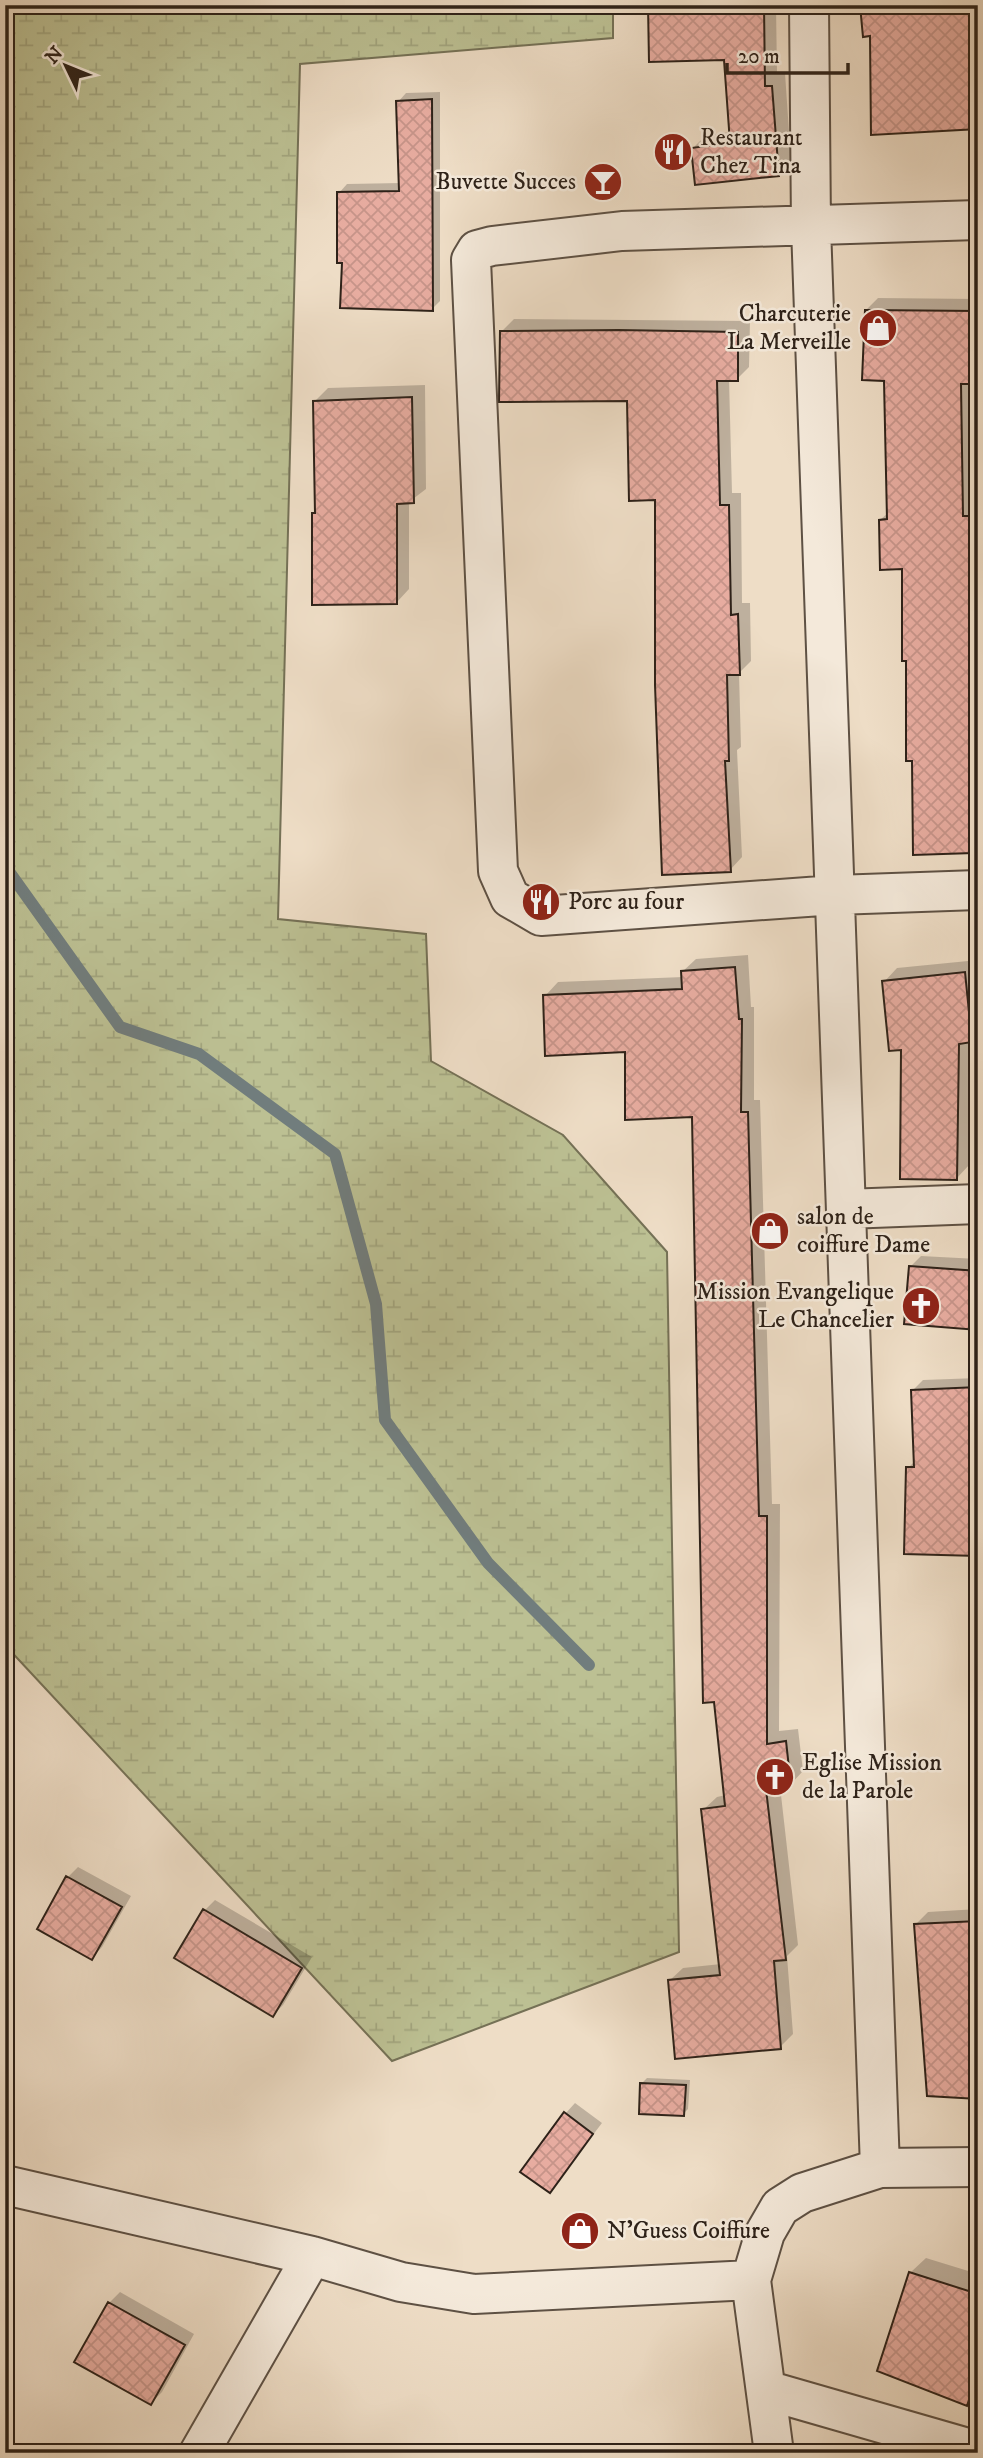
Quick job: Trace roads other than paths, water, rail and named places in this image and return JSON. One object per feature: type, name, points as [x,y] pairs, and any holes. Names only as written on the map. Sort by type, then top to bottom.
[{"type":"street","points":[[809,5],[811,227],[880,2168]]},
{"type":"street","points":[[978,220],[622,231],[492,246],[477,250],[471,260],[498,872],[510,898],[541,916],[835,895],[978,890]]},
{"type":"street","points":[[846,1209],[978,1204]]},
{"type":"street","points":[[774,2453],[751,2280],[765,2233],[780,2207],[802,2193],[835,2180],[880,2168],[978,2167]]},
{"type":"street","points":[[5,2185],[313,2256],[401,2281],[474,2294],[751,2280]]},
{"type":"street","points":[[199,2453],[313,2256]]},
{"type":"street","points":[[766,2390],[978,2451]]},
{"type":"waterway","points":[[5,866],[120,1027],[199,1054],[335,1154],[376,1304],[385,1420],[488,1563],[589,1665]]},
{"type":"place","name":"Restaurant Chez Tina","points":[[673,152]]},
{"type":"place","name":"Buvette Succes","points":[[603,182]]},
{"type":"place","name":"Charcuterie La Merveille","points":[[878,328]]},
{"type":"place","name":"Porc au four","points":[[541,902]]},
{"type":"place","name":"salon de coiffure Dame","points":[[770,1231]]},
{"type":"place","name":"Mission Evangelique Le Chancelier","points":[[921,1306]]},
{"type":"place","name":"Eglise Mission de la Parole","points":[[775,1777]]},
{"type":"place","name":"N'Guess Coiffure","points":[[580,2231]]}]
